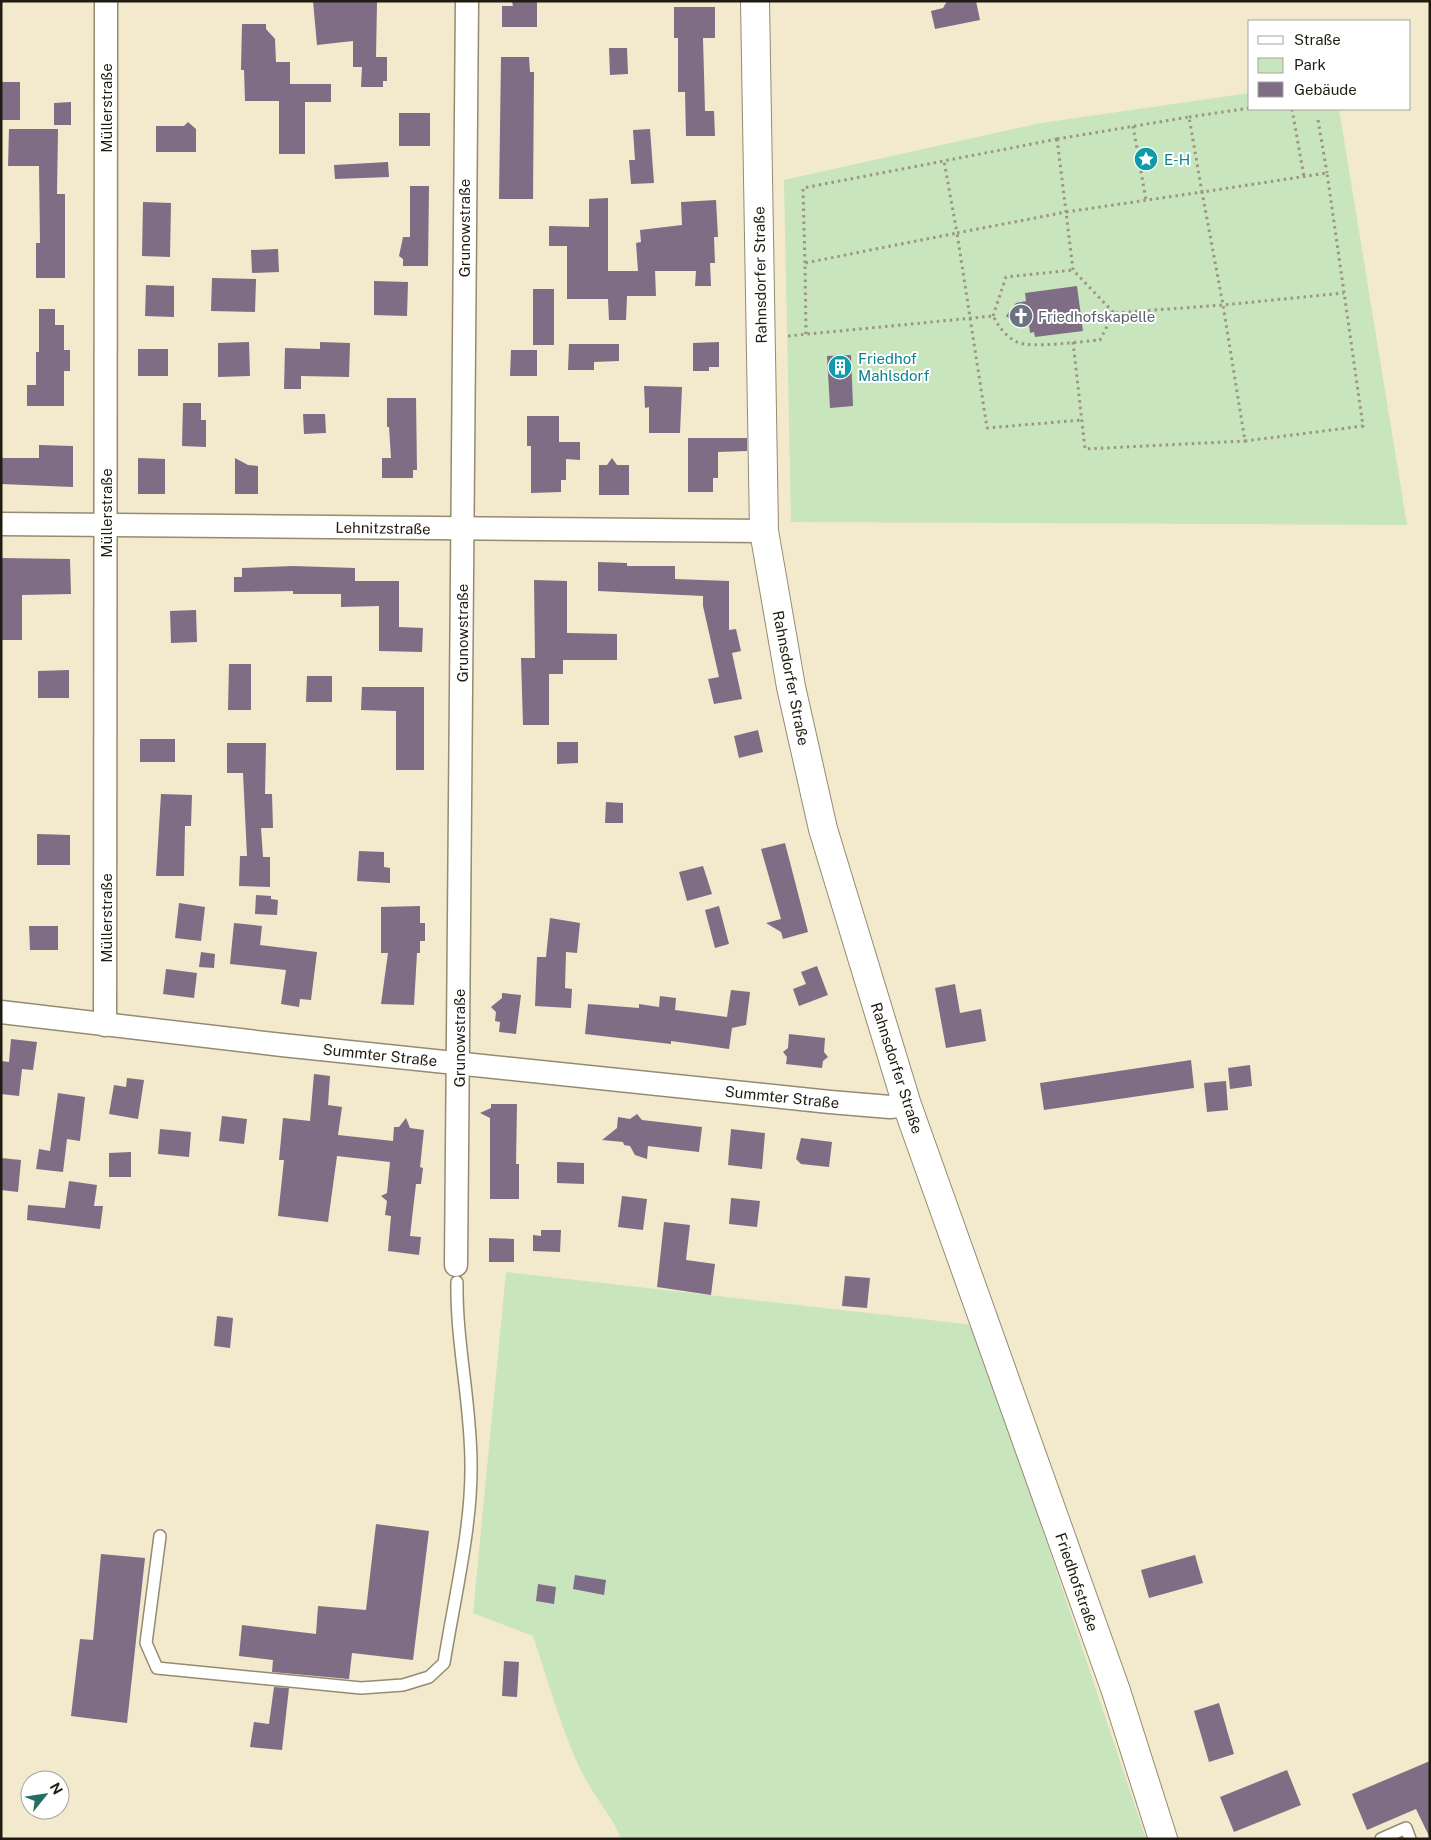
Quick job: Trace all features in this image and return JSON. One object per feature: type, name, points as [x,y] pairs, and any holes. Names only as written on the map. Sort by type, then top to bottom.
[{"type":"street","name":"Müllerstraße","points":[[105,1025],[107,525],[105,279],[106,1]]},
{"type":"street","name":"Grunowstraße","points":[[457,1273],[467,1]]},
{"type":"street","name":"Rahnsdorfer Straße","points":[[755,1],[764,531],[790,687],[823,829],[907,1105],[986,1327]]},
{"type":"street","name":"Lehnitzstraße","points":[[1,524],[764,531]]},
{"type":"street","name":"Summter Straße","points":[[1,1012],[105,1025],[830,1102],[890,1107],[907,1105]]},
{"type":"street","name":"Friedhofstraße","points":[[986,1327],[1116,1691],[1162,1839]]},
{"type":"lane","points":[[160,1536],[146,1644],[157,1668],[361,1688],[403,1685],[429,1678],[444,1663],[466,1529],[471,1464],[457,1310],[457,1273]]},
{"type":"lane","points":[[1381,1839],[1406,1828],[1410,1839]]},
{"type":"path","points":[[806,334],[803,188],[1057,139],[1189,116],[1248,108]]},
{"type":"path","points":[[1292,110],[1304,177]]},
{"type":"path","points":[[1189,116],[1224,305],[1245,441]]},
{"type":"path","points":[[1073,342],[1086,449],[1245,441],[1363,426],[1318,120]]},
{"type":"path","points":[[1133,126],[1146,200]]},
{"type":"path","points":[[1057,139],[1073,270],[1114,313]]},
{"type":"path","points":[[944,161],[957,233],[986,428],[1082,420]]},
{"type":"path","points":[[805,263],[1066,212],[1327,173]]},
{"type":"path","points":[[1073,270],[1006,278],[993,316],[1002,331],[1018,344],[1100,340],[1114,313]]},
{"type":"path","points":[[1114,313],[1224,305],[1344,292]]},
{"type":"path","points":[[788,336],[993,316]]},
{"type":"green space","points":[[1248,93],[1248,110],[1339,110],[1407,525],[791,522],[784,180],[1041,123]]},
{"type":"green space","points":[[506,1272],[974,1325],[1146,1839],[621,1839],[613,1822],[578,1764],[533,1636],[473,1613]]},
{"type":"building","points":[[313,1],[377,2],[376,57],[387,57],[387,81],[383,81],[383,87],[361,87],[362,67],[353,67],[353,41],[317,45]]},
{"type":"building","points":[[947,1],[976,1],[980,20],[935,29],[931,11],[943,8]]},
{"type":"building","points":[[512,2],[537,2],[537,27],[502,27],[502,6],[513,6]]},
{"type":"building","points":[[674,7],[715,7],[715,38],[703,38],[705,111],[714,111],[715,136],[686,136],[685,92],[678,92],[678,38],[674,38]]},
{"type":"building","points":[[242,24],[266,24],[266,29],[275,39],[276,62],[290,62],[290,84],[331,84],[331,102],[305,102],[305,154],[279,154],[279,101],[245,101],[244,70],[241,70]]},
{"type":"building","points":[[609,48],[627,48],[628,74],[610,75]]},
{"type":"building","points":[[501,57],[529,57],[530,72],[534,72],[533,199],[499,199]]},
{"type":"building","points":[[1,82],[20,82],[20,120],[1,120]]},
{"type":"building","points":[[71,102],[71,125],[54,125],[54,103]]},
{"type":"building","points":[[399,113],[430,113],[430,146],[399,146]]},
{"type":"building","points":[[188,122],[196,129],[196,152],[156,152],[156,126],[184,126]]},
{"type":"building","points":[[9,129],[58,129],[57,194],[65,194],[65,278],[36,278],[36,243],[40,243],[39,166],[8,166]]},
{"type":"building","points":[[650,129],[654,183],[631,184],[629,160],[635,160],[633,130]]},
{"type":"building","points":[[388,162],[389,177],[335,179],[334,165]]},
{"type":"building","points":[[410,186],[429,186],[428,266],[403,266],[403,259],[399,256],[403,237],[410,237]]},
{"type":"building","points":[[608,198],[608,271],[638,271],[636,243],[641,242],[640,230],[682,225],[681,202],[716,200],[718,237],[714,237],[715,263],[710,263],[711,286],[695,286],[696,271],[655,271],[656,296],[627,296],[626,320],[609,320],[608,299],[567,299],[567,246],[549,246],[549,226],[589,227],[589,199]]},
{"type":"building","points":[[143,202],[171,203],[170,257],[142,256]]},
{"type":"building","points":[[278,249],[279,272],[252,273],[251,250]]},
{"type":"building","points":[[212,278],[256,279],[255,312],[211,311]]},
{"type":"building","points":[[374,281],[408,282],[407,316],[374,315]]},
{"type":"building","points":[[146,285],[174,286],[174,317],[145,316]]},
{"type":"building","points":[[1077,286],[1083,331],[1035,337],[1034,332],[1030,333],[1029,325],[1019,326],[1006,316],[1016,303],[1026,301],[1025,293]]},
{"type":"building","points":[[533,289],[554,289],[554,345],[533,345]]},
{"type":"building","points":[[39,309],[55,309],[55,325],[64,325],[64,350],[70,350],[70,371],[64,371],[64,406],[27,406],[27,385],[36,385],[36,352],[39,352]]},
{"type":"building","points":[[249,342],[250,376],[218,377],[218,343]]},
{"type":"building","points":[[320,342],[350,343],[349,377],[301,376],[301,389],[284,389],[285,348],[320,349]]},
{"type":"building","points":[[719,342],[719,367],[709,367],[709,371],[693,371],[693,343]]},
{"type":"building","points":[[569,344],[619,344],[619,361],[594,362],[594,370],[568,370]]},
{"type":"building","points":[[138,349],[168,349],[168,376],[138,376]]},
{"type":"building","points":[[511,350],[537,350],[537,376],[510,376]]},
{"type":"building","points":[[851,355],[853,406],[830,408],[827,356]]},
{"type":"building","points":[[644,386],[682,387],[680,433],[649,433],[649,407],[645,408]]},
{"type":"building","points":[[387,398],[416,398],[417,470],[413,470],[413,478],[382,478],[382,458],[391,458],[389,427],[387,427]]},
{"type":"building","points":[[183,403],[201,403],[201,420],[206,420],[206,447],[182,446]]},
{"type":"building","points":[[303,414],[325,414],[326,433],[304,434]]},
{"type":"building","points":[[527,416],[559,416],[559,442],[580,442],[580,460],[566,459],[566,480],[561,480],[561,492],[531,493],[531,446],[527,446]]},
{"type":"building","points":[[688,438],[747,438],[747,451],[718,452],[718,478],[713,478],[713,492],[688,492]]},
{"type":"building","points":[[39,445],[73,446],[73,487],[1,484],[1,458],[39,458]]},
{"type":"building","points":[[138,458],[165,459],[165,494],[138,494]]},
{"type":"building","points":[[235,458],[248,465],[258,466],[258,494],[235,494]]},
{"type":"building","points":[[612,458],[617,465],[629,465],[629,495],[599,495],[599,465],[607,465]]},
{"type":"building","points":[[1,558],[70,559],[71,594],[22,595],[22,640],[1,640]]},
{"type":"building","points":[[598,562],[627,563],[627,566],[675,566],[675,579],[729,581],[729,630],[736,629],[741,651],[732,653],[742,699],[714,704],[708,679],[719,677],[703,606],[703,596],[598,591]]},
{"type":"building","points":[[293,566],[355,568],[355,581],[399,581],[399,627],[423,628],[422,652],[379,651],[379,606],[341,607],[341,594],[293,594],[293,591],[234,592],[234,577],[242,577],[242,568]]},
{"type":"building","points":[[534,580],[567,581],[567,633],[617,634],[617,660],[563,660],[563,674],[549,674],[549,725],[523,725],[521,658],[535,658]]},
{"type":"building","points":[[196,610],[197,642],[171,643],[170,611]]},
{"type":"building","points":[[229,664],[251,664],[251,710],[228,710]]},
{"type":"building","points":[[69,670],[69,698],[38,698],[38,671]]},
{"type":"building","points":[[307,676],[332,676],[332,702],[306,702]]},
{"type":"building","points":[[362,687],[424,687],[424,770],[396,770],[396,711],[361,710]]},
{"type":"building","points":[[758,730],[763,752],[739,758],[734,736]]},
{"type":"building","points":[[140,739],[175,739],[175,762],[140,762]]},
{"type":"building","points":[[557,742],[578,742],[578,763],[557,764]]},
{"type":"building","points":[[227,743],[266,743],[265,794],[272,794],[273,828],[261,828],[263,857],[270,857],[270,887],[239,886],[240,856],[247,856],[243,773],[227,773]]},
{"type":"building","points":[[161,794],[192,795],[191,826],[185,826],[184,876],[156,876]]},
{"type":"building","points":[[606,802],[623,803],[623,823],[605,823]]},
{"type":"building","points":[[37,834],[70,835],[70,865],[37,865]]},
{"type":"building","points":[[785,843],[808,932],[783,939],[781,932],[766,923],[781,919],[761,849]]},
{"type":"building","points":[[359,851],[384,852],[384,867],[390,868],[390,883],[357,881]]},
{"type":"building","points":[[703,866],[712,894],[687,901],[679,872]]},
{"type":"building","points":[[256,895],[271,896],[271,899],[278,900],[277,915],[255,914]]},
{"type":"building","points":[[179,903],[205,907],[201,941],[175,938]]},
{"type":"building","points":[[420,906],[420,923],[425,923],[425,941],[420,941],[420,953],[417,953],[414,1005],[381,1004],[388,953],[381,953],[381,907]]},
{"type":"building","points":[[719,906],[729,944],[715,948],[705,910]]},
{"type":"building","points":[[550,918],[580,923],[577,953],[566,952],[565,988],[572,989],[571,1008],[535,1006],[537,957],[546,957]]},
{"type":"building","points":[[234,923],[262,926],[260,945],[317,952],[311,1000],[300,999],[299,1007],[281,1004],[286,970],[230,964]]},
{"type":"building","points":[[29,926],[58,926],[58,950],[30,950]]},
{"type":"building","points":[[201,952],[215,954],[214,968],[199,967]]},
{"type":"building","points":[[817,966],[828,995],[799,1006],[793,989],[806,984],[801,972]]},
{"type":"building","points":[[166,969],[197,973],[194,998],[163,994]]},
{"type":"building","points":[[955,984],[960,1013],[981,1009],[986,1041],[946,1048],[935,988]]},
{"type":"building","points":[[731,990],[750,992],[746,1025],[732,1028],[729,1049],[671,1041],[671,1044],[585,1034],[588,1004],[639,1008],[639,1004],[659,1007],[660,996],[676,998],[675,1010],[727,1017]]},
{"type":"building","points":[[502,993],[521,995],[516,1034],[499,1032],[500,1022],[495,1021],[496,1012],[491,1007],[502,998]]},
{"type":"building","points":[[789,1034],[825,1038],[824,1052],[828,1057],[823,1061],[822,1068],[786,1064],[787,1057],[783,1052],[788,1048]]},
{"type":"building","points":[[11,1039],[37,1042],[33,1070],[22,1069],[19,1096],[1,1094],[1,1061],[9,1062]]},
{"type":"building","points":[[1191,1060],[1194,1088],[1044,1110],[1040,1083]]},
{"type":"building","points":[[1250,1065],[1252,1086],[1230,1089],[1228,1068]]},
{"type":"building","points":[[314,1074],[330,1076],[328,1105],[342,1107],[338,1135],[393,1141],[394,1127],[399,1127],[406,1118],[410,1128],[424,1130],[420,1167],[423,1168],[421,1184],[416,1184],[410,1236],[421,1237],[419,1255],[388,1251],[391,1216],[385,1215],[387,1201],[381,1196],[387,1193],[390,1162],[337,1156],[328,1222],[278,1216],[284,1160],[279,1160],[283,1118],[310,1121]]},
{"type":"building","points":[[127,1078],[144,1080],[138,1119],[109,1114],[114,1085],[126,1087]]},
{"type":"building","points":[[1226,1081],[1228,1110],[1207,1112],[1204,1083]]},
{"type":"building","points":[[58,1093],[85,1097],[80,1141],[67,1139],[63,1172],[36,1169],[39,1149],[50,1151]]},
{"type":"building","points":[[491,1104],[517,1104],[516,1164],[519,1164],[519,1199],[490,1199],[490,1118],[480,1113],[491,1108]]},
{"type":"building","points":[[637,1114],[642,1120],[702,1127],[699,1152],[648,1146],[647,1159],[635,1155],[630,1146],[624,1145],[623,1142],[602,1140],[617,1128],[618,1117],[630,1119]]},
{"type":"building","points":[[222,1116],[247,1119],[244,1144],[219,1141]]},
{"type":"building","points":[[160,1129],[191,1132],[189,1157],[158,1154]]},
{"type":"building","points":[[731,1129],[765,1133],[762,1169],[728,1165]]},
{"type":"building","points":[[801,1138],[832,1142],[829,1167],[801,1164],[796,1159]]},
{"type":"building","points":[[131,1152],[131,1177],[109,1177],[109,1153]]},
{"type":"building","points":[[1,1158],[21,1160],[18,1192],[1,1190]]},
{"type":"building","points":[[557,1162],[584,1163],[584,1184],[557,1183]]},
{"type":"building","points":[[69,1181],[97,1185],[94,1206],[103,1206],[100,1229],[27,1220],[28,1205],[65,1208]]},
{"type":"building","points":[[622,1196],[647,1199],[643,1230],[618,1227]]},
{"type":"building","points":[[731,1198],[760,1201],[757,1227],[729,1224]]},
{"type":"building","points":[[664,1222],[690,1225],[686,1260],[715,1264],[711,1295],[657,1287]]},
{"type":"building","points":[[541,1230],[561,1230],[560,1252],[533,1251],[533,1235],[541,1236]]},
{"type":"building","points":[[489,1238],[514,1239],[514,1262],[489,1262]]},
{"type":"building","points":[[845,1276],[870,1278],[867,1308],[842,1306]]},
{"type":"building","points":[[217,1316],[233,1318],[230,1348],[214,1346]]},
{"type":"building","points":[[376,1524],[429,1531],[413,1660],[352,1653],[349,1679],[272,1672],[273,1660],[239,1656],[242,1625],[316,1634],[318,1606],[366,1610]]},
{"type":"building","points":[[101,1554],[145,1558],[127,1723],[71,1716],[80,1639],[93,1640]]},
{"type":"building","points":[[1195,1555],[1203,1583],[1149,1598],[1141,1570]]},
{"type":"building","points":[[575,1575],[606,1580],[604,1595],[573,1589]]},
{"type":"building","points":[[538,1584],[556,1587],[554,1604],[536,1601]]},
{"type":"building","points":[[504,1661],[519,1662],[517,1697],[502,1696]]},
{"type":"building","points":[[274,1687],[289,1688],[282,1750],[250,1747],[254,1722],[269,1724]]},
{"type":"building","points":[[1219,1703],[1234,1754],[1209,1762],[1194,1711]]},
{"type":"building","points":[[1430,1761],[1430,1838],[1416,1809],[1367,1830],[1352,1794]]},
{"type":"building","points":[[1287,1770],[1301,1805],[1234,1832],[1220,1797]]},
{"type":"place","name":"E-H","points":[[1146,159]]},
{"type":"place","name":"Friedhofskapelle","points":[[1021,316]]},
{"type":"place","name":"Friedhof Mahlsdorf","points":[[840,367]]}]
